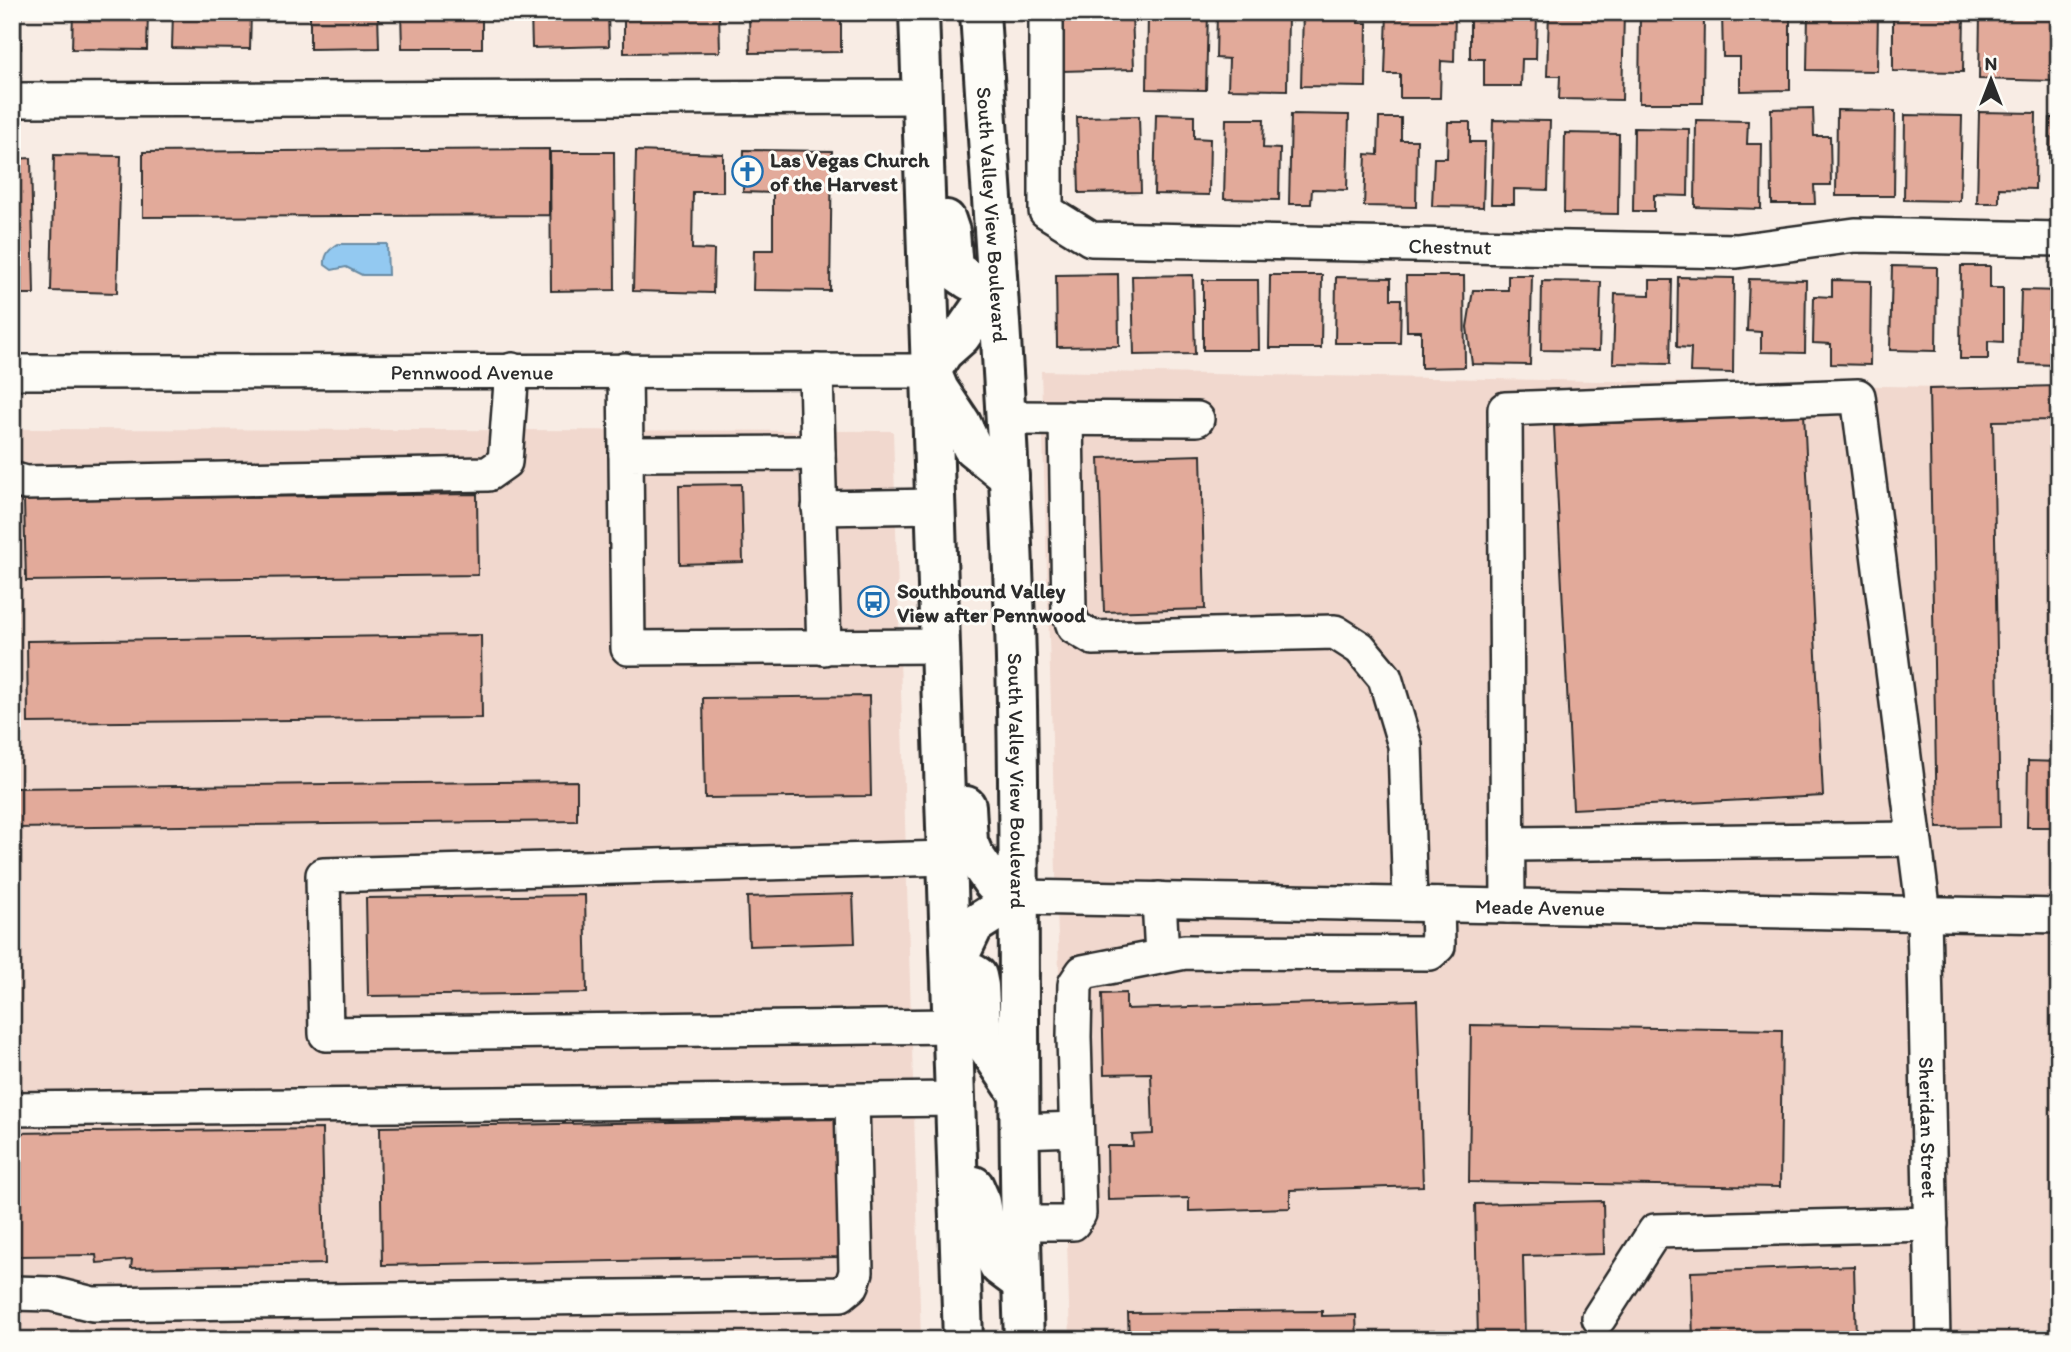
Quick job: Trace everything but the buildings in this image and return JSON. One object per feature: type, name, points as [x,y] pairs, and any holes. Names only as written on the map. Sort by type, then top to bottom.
[{"type":"main road","points":[[919,12],[963,1340]]},
{"type":"main road","name":"South Valley View Boulevard","points":[[980,12],[1009,477],[1017,703],[1019,1113],[1024,1340]]},
{"type":"main road","points":[[924,165],[950,232],[953,269],[969,280],[996,285],[961,336],[943,352],[931,371]]},
{"type":"main road","points":[[931,371],[971,447],[1009,477]]},
{"type":"main road","points":[[944,745],[965,785],[968,842],[973,854],[993,883],[1018,897],[974,925],[951,973]]},
{"type":"main road","points":[[951,973],[971,973],[977,976],[982,1038],[1019,1113]]},
{"type":"main road","points":[[957,1149],[981,1202],[989,1247],[999,1266],[1022,1283]]},
{"type":"street","name":"Chestnut","points":[[1046,12],[1046,211],[1091,239],[1737,251],[1855,235],[2059,239]]},
{"type":"street","points":[[12,100],[922,97]]},
{"type":"street","points":[[12,479],[25,483],[488,474],[505,462],[512,370]]},
{"type":"street","points":[[625,370],[628,648],[940,646]]},
{"type":"street","points":[[816,371],[824,648]]},
{"type":"street","name":"Pennwood Avenue","points":[[12,372],[931,371]]},
{"type":"street","name":"Sheridan Street","points":[[1508,845],[1505,409],[1858,396],[1924,914],[1933,1340]]},
{"type":"street","points":[[1005,418],[1198,419]]},
{"type":"street","points":[[1021,1223],[1073,1223],[1079,1214],[1075,984],[1083,972],[1185,952],[1430,953],[1438,946],[1424,904],[1405,745],[1385,678],[1360,648],[1335,632],[1093,638],[1074,627],[1069,613],[1066,418]]},
{"type":"street","points":[[626,454],[818,453]]},
{"type":"street","points":[[819,508],[936,506]]},
{"type":"street","points":[[1508,906],[1508,845],[1914,839]]},
{"type":"street","points":[[948,858],[323,875],[326,1034],[953,1026]]},
{"type":"street","name":"Meade Avenue","points":[[1018,897],[2059,916]]},
{"type":"street","points":[[1159,900],[1162,956]]},
{"type":"street","points":[[1328,902],[1328,952]]},
{"type":"street","points":[[12,1109],[956,1099]]},
{"type":"street","points":[[12,1293],[52,1294],[93,1304],[841,1294],[852,1285],[856,1272],[852,1101]]},
{"type":"street","points":[[1019,1113],[1076,1129]]},
{"type":"street","points":[[1599,1318],[1655,1231],[1931,1224]]},
{"type":"shaded area","points":[[1041,371],[2059,389],[2059,1340],[1070,1340]]},
{"type":"shaded area","points":[[12,429],[893,431],[921,1340],[12,1340]]},
{"type":"water","points":[[338,244],[387,244],[388,275],[362,275],[346,267],[332,270],[325,265],[325,258]]},
{"type":"place","name":"Las Vegas Church of the Harvest","points":[[747,171]]},
{"type":"place","name":"Southbound Valley View after Pennwood","points":[[874,602]]}]
